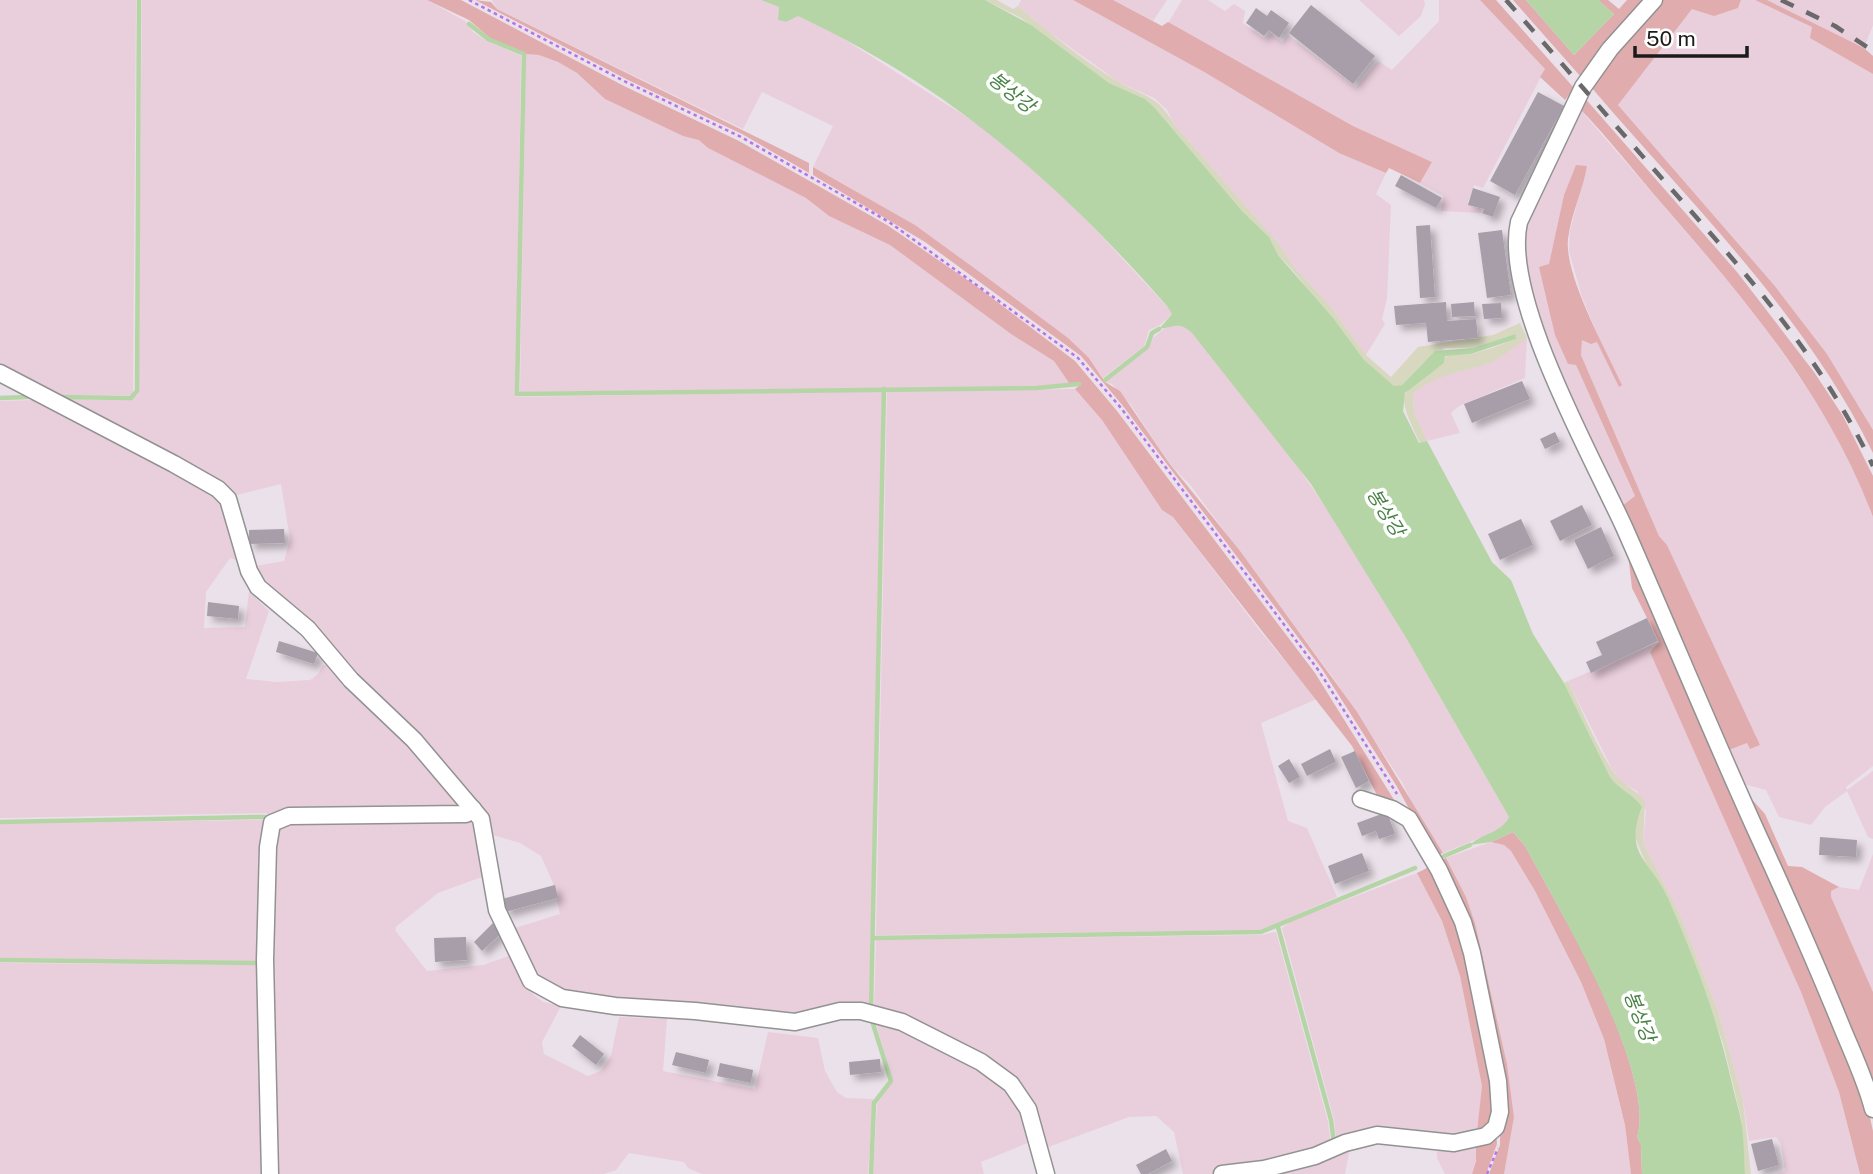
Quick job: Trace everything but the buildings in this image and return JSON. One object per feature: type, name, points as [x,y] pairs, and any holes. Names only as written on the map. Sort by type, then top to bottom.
[{"type":"street","points":[[1654,0],[1610,49],[1568,112],[1519,222],[1515,241],[1516,261],[1535,325],[1573,422],[1624,528],[1720,751],[1808,943],[1873,1109]]},
{"type":"street","points":[[0,373],[218,489],[231,506],[248,571],[258,587],[309,629],[351,680],[414,740],[481,819],[497,910],[508,929],[522,968],[531,981],[545,992],[562,998],[615,1006],[695,1010],[795,1022],[840,1011],[860,1011],[902,1022],[974,1058],[1011,1084],[1028,1109],[1046,1174]]},
{"type":"street","points":[[1222,1174],[1264,1169],[1315,1156],[1345,1143],[1377,1135],[1454,1143],[1486,1136],[1496,1127],[1500,1112],[1498,1081],[1472,953],[1462,922],[1439,870],[1409,819],[1392,809],[1361,799]]},
{"type":"street","points":[[270,1174],[265,960],[268,847],[272,823],[289,816],[466,814],[473,809]]},
{"type":"path","points":[[469,0],[626,82],[741,137],[890,222],[1078,358],[1121,408],[1319,671],[1393,787],[1409,819]]},
{"type":"path","points":[[1487,1174],[1499,1144],[1496,1127]]},
{"type":"shaded area","points":[[0,0],[136,0],[133,395],[45,395],[0,370]]},
{"type":"shaded area","points":[[142,0],[427,0],[465,21],[473,32],[485,40],[521,56],[516,397],[883,391],[869,1010],[810,1018],[595,1002],[531,980],[512,929],[560,914],[553,883],[541,856],[520,843],[489,834],[486,824],[271,599],[250,567],[284,561],[290,539],[281,484],[229,497],[53,399],[129,400],[138,395]]},
{"type":"shaded area","points":[[427,0],[461,0],[624,86],[739,141],[887,225],[979,288],[1075,361],[1117,411],[1315,673],[1401,811],[1380,801],[1352,746],[1173,517],[1162,510],[1102,420],[1075,389],[1081,384],[1069,383],[1054,361],[1011,334],[890,245],[829,216],[806,198],[708,148],[699,140],[683,136],[605,99],[577,73],[558,62],[539,55],[526,54],[490,38],[469,20]]},
{"type":"shaded area","points":[[475,0],[491,2],[497,9],[809,163],[809,173],[742,134],[628,80]]},
{"type":"shaded area","points":[[492,0],[761,0],[779,7],[778,20],[786,22],[798,16],[836,34],[990,132],[1066,198],[1173,313],[1160,325],[1149,330],[1144,346],[1103,378],[1089,358],[981,273],[915,225],[813,167],[833,126],[762,92],[743,129],[497,9]]},
{"type":"shaded area","points":[[985,0],[997,0],[1013,9],[1018,6],[1093,65],[1162,107],[1279,244],[1294,267],[1331,307],[1366,355],[1391,377],[1418,347],[1493,335],[1520,323],[1527,338],[1490,363],[1438,378],[1413,394],[1414,412],[1427,441],[1420,443],[1404,404],[1409,389],[1444,363],[1445,357],[1489,349],[1515,339],[1515,334],[1473,348],[1445,348],[1423,363],[1402,385],[1394,386],[1377,373],[1347,342],[1307,288],[1278,255],[1269,237],[1242,211],[1154,107],[1145,99],[1109,83],[1021,18]]},
{"type":"shaded area","points":[[1021,0],[1073,0],[1206,73],[1339,153],[1386,173],[1376,194],[1391,205],[1387,298],[1382,319],[1385,324],[1366,355],[1331,307],[1294,267],[1279,244],[1174,124],[1167,110],[1154,98],[1120,83],[1049,32],[1018,6]]},
{"type":"shaded area","points":[[1073,0],[1113,0],[1162,26],[1168,22],[1353,126],[1432,162],[1420,183],[1389,168],[1386,173],[1339,153],[1206,73]]},
{"type":"shaded area","points":[[1113,0],[1167,0],[1153,21]]},
{"type":"shaded area","points":[[1182,0],[1208,0],[1225,11],[1234,4],[1245,11],[1243,23],[1264,38],[1271,34],[1282,42],[1288,35],[1356,87],[1378,61],[1392,70],[1439,21],[1439,0],[1480,0],[1545,69],[1483,188],[1474,185],[1468,202],[1482,208],[1481,213],[1441,211],[1443,196],[1420,183],[1432,162],[1353,126],[1168,23]]},
{"type":"shaded area","points":[[1359,0],[1424,0],[1425,4],[1421,16],[1399,36]]},
{"type":"shaded area","points":[[1480,0],[1496,0],[1574,88],[1565,100],[1540,77],[1545,69]]},
{"type":"shaded area","points":[[1513,0],[1526,0],[1574,55],[1614,14],[1598,0],[1608,0],[1619,9],[1627,0],[1648,0],[1581,77]]},
{"type":"shaded area","points":[[1660,0],[1741,0],[1738,8],[1714,16],[1692,9],[1618,105],[1774,285],[1827,354],[1873,430],[1873,453],[1845,402],[1780,307],[1591,87],[1612,54]]},
{"type":"shaded area","points":[[1741,0],[1755,0],[1812,27],[1811,38],[1873,74],[1873,430],[1827,354],[1774,285],[1618,105],[1692,9],[1738,8]]},
{"type":"shaded area","points":[[1755,0],[1767,0],[1864,48],[1873,56],[1873,74],[1810,38],[1812,27]]},
{"type":"shaded area","points":[[1767,0],[1873,0],[1873,25],[1864,48]]},
{"type":"shaded area","points":[[526,54],[539,55],[558,62],[577,73],[605,99],[683,136],[699,139],[708,148],[806,198],[829,216],[890,245],[1011,334],[1054,361],[1069,383],[1037,387],[520,392]]},
{"type":"shaded area","points":[[1583,96],[1737,272],[1814,372],[1843,416],[1873,476],[1873,517],[1855,473],[1833,431],[1783,352],[1725,278],[1577,106]]},
{"type":"shaded area","points":[[1577,106],[1747,302],[1828,418],[1863,491],[1873,517],[1873,766],[1846,787],[1847,790],[1873,771],[1873,839],[1868,837],[1847,791],[1825,807],[1811,825],[1779,817],[1766,790],[1744,784],[1729,750],[1747,743],[1750,749],[1760,745],[1667,545],[1659,536],[1581,355],[1582,340],[1597,341],[1619,386],[1582,297],[1569,251],[1570,230],[1587,166],[1576,166],[1564,195],[1549,265],[1539,267],[1568,364],[1576,365],[1635,496],[1622,506],[1588,442],[1535,314],[1521,255],[1524,225]]},
{"type":"shaded area","points":[[1576,165],[1587,166],[1568,239],[1572,272],[1622,385],[1619,387],[1597,342],[1591,344],[1582,340],[1581,355],[1659,536],[1667,545],[1760,745],[1750,749],[1747,743],[1729,750],[1622,506],[1635,496],[1576,365],[1568,364],[1555,335],[1539,267],[1549,264],[1564,195]]},
{"type":"shaded area","points":[[813,167],[915,225],[981,273],[1068,338],[1089,358],[1105,382],[1120,391],[1169,463],[1240,551],[1357,712],[1443,853],[1435,856],[1396,785],[1322,669],[1123,406],[1081,356],[925,242],[813,175]]},
{"type":"shaded area","points":[[1176,324],[1183,325],[1192,333],[1227,375],[1279,440],[1334,519],[1509,817],[1499,830],[1443,853],[1418,815],[1402,782],[1332,676],[1191,486],[1169,463],[1131,405],[1112,384],[1105,382],[1149,347],[1153,338],[1164,329]]},
{"type":"shaded area","points":[[1527,338],[1525,378],[1459,406],[1451,413],[1460,433],[1427,441],[1414,412],[1413,394],[1426,383],[1448,372],[1487,364]]},
{"type":"shaded area","points":[[1075,389],[1102,420],[1162,510],[1173,517],[1260,631],[1317,699],[1261,723],[1288,821],[1307,828],[1337,897],[1261,930],[876,935],[887,391]]},
{"type":"shaded area","points":[[35,400],[210,493],[219,502],[225,512],[238,561],[230,558],[206,592],[204,628],[245,627],[249,591],[269,611],[246,679],[277,682],[310,680],[318,674],[323,665],[330,665],[436,774],[464,808],[272,818],[266,813],[0,818],[0,401]]},
{"type":"shaded area","points":[[1627,545],[1867,1105],[1873,1131],[1873,1174],[1860,1174],[1839,1092],[1801,992],[1650,652],[1659,642],[1632,588]]},
{"type":"shaded area","points":[[1659,642],[1727,821],[1801,992],[1839,1092],[1860,1174],[1776,1174],[1785,1171],[1781,1144],[1776,1137],[1749,1141],[1743,1100],[1718,1011],[1681,917],[1643,843],[1646,811],[1637,791],[1623,783],[1612,769],[1568,681]]},
{"type":"shaded area","points":[[1568,681],[1606,761],[1620,779],[1645,801],[1643,843],[1681,917],[1718,1011],[1743,1100],[1751,1174],[1745,1174],[1741,1118],[1723,1043],[1689,948],[1666,894],[1646,864],[1635,837],[1634,830],[1642,807],[1610,777],[1564,683]]},
{"type":"shaded area","points":[[1748,795],[1765,814],[1788,866],[1802,867],[1839,887],[1831,891],[1831,897],[1873,992],[1873,1093]]},
{"type":"shaded area","points":[[469,818],[478,837],[487,875],[438,893],[395,930],[427,971],[483,965],[509,956],[523,983],[534,995],[543,1002],[561,1006],[542,1042],[544,1054],[588,1076],[601,1071],[611,1056],[619,1017],[667,1019],[663,1071],[755,1089],[768,1032],[818,1038],[825,1071],[837,1092],[846,1098],[873,1099],[868,1174],[702,1174],[688,1168],[684,1162],[629,1153],[616,1170],[604,1174],[274,1174],[271,840],[276,830],[295,823]]},
{"type":"shaded area","points":[[264,820],[267,825],[262,961],[0,958],[0,824]]},
{"type":"shaded area","points":[[1513,832],[1525,846],[1598,979],[1620,1036],[1638,1101],[1640,1120],[1637,1137],[1641,1145],[1642,1174],[1631,1174],[1625,1125],[1604,1039],[1581,982],[1535,891],[1511,851],[1504,845],[1491,842]]},
{"type":"shaded area","points":[[1491,842],[1504,845],[1511,851],[1535,891],[1581,982],[1604,1039],[1625,1125],[1631,1174],[1504,1174],[1514,1117],[1507,1064],[1475,923],[1466,897],[1446,858]]},
{"type":"shaded area","points":[[1873,854],[1873,992],[1830,897],[1831,891],[1839,887],[1859,890]]},
{"type":"shaded area","points":[[1446,858],[1466,897],[1475,923],[1507,1064],[1514,1117],[1504,1174],[1489,1174],[1500,1145],[1501,1081],[1438,862]]},
{"type":"shaded area","points":[[1433,865],[1460,923],[1489,1051],[1494,1126],[1477,1132],[1482,1086],[1460,976],[1442,921],[1417,873]]},
{"type":"shaded area","points":[[1417,873],[1442,921],[1460,976],[1482,1086],[1480,1127],[1467,1140],[1337,1144],[1334,1119],[1282,928],[1293,920]]},
{"type":"shaded area","points":[[1276,932],[1328,1122],[1331,1147],[1215,1174],[1183,1174],[1174,1132],[1156,1116],[1129,1117],[1043,1149],[1021,1091],[874,1010],[876,940],[1262,935]]},
{"type":"shaded area","points":[[0,963],[261,965],[265,1174],[0,1174]]},
{"type":"shaded area","points":[[875,1020],[908,1032],[967,1061],[1012,1091],[1035,1140],[981,1162],[984,1174],[873,1174],[877,1104],[893,1081]]},
{"type":"shaded area","points":[[1496,1132],[1497,1144],[1486,1174],[1472,1174],[1476,1148],[1470,1148]]},
{"type":"shaded area","points":[[1350,1148],[1345,1174],[1281,1174],[1299,1168]]},
{"type":"shaded area","points":[[1476,1148],[1472,1174],[1445,1174],[1437,1158],[1437,1151]]},
{"type":"water","name":"봉상강","points":[[761,0],[985,0],[1031,25],[1109,83],[1145,99],[1154,107],[1242,211],[1269,237],[1278,255],[1333,318],[1364,360],[1394,386],[1402,385],[1435,351],[1473,348],[1515,334],[1516,339],[1471,354],[1445,356],[1444,363],[1405,393],[1403,411],[1419,443],[1427,441],[1492,562],[1511,580],[1533,634],[1564,683],[1610,777],[1642,807],[1637,823],[1637,847],[1668,898],[1713,1013],[1741,1121],[1745,1174],[1642,1174],[1641,1145],[1637,1137],[1639,1109],[1632,1073],[1619,1033],[1600,990],[1559,908],[1525,846],[1513,832],[1491,842],[1470,845],[1501,827],[1509,817],[1405,636],[1311,484],[1192,333],[1180,326],[1159,329],[1172,314],[1167,306],[1085,219],[998,141],[904,74],[798,16],[786,22],[778,20],[779,7]]},
{"type":"water","points":[[1526,0],[1598,0],[1614,14],[1574,55]]},
{"type":"waterway","points":[[56,397],[131,398],[137,391],[139,0]]},
{"type":"waterway","points":[[469,24],[488,39],[524,54],[517,394],[1037,388],[1079,384]]},
{"type":"waterway","points":[[1105,380],[1147,347],[1152,333],[1159,329]]},
{"type":"waterway","points":[[871,1010],[884,389]]},
{"type":"waterway","points":[[0,398],[27,397]]},
{"type":"waterway","points":[[0,822],[255,817],[266,817],[268,821]]},
{"type":"waterway","points":[[1444,856],[1470,845]]},
{"type":"waterway","points":[[873,938],[1261,932],[1415,868]]},
{"type":"waterway","points":[[1278,927],[1331,1120],[1334,1143]]},
{"type":"waterway","points":[[0,960],[259,963]]},
{"type":"waterway","points":[[871,1174],[874,1103],[891,1081],[873,1024]]},
{"type":"railway","points":[[1506,0],[1753,283],[1830,389],[1873,466]]},
{"type":"railway","points":[[1781,0],[1835,26],[1873,51]]}]
